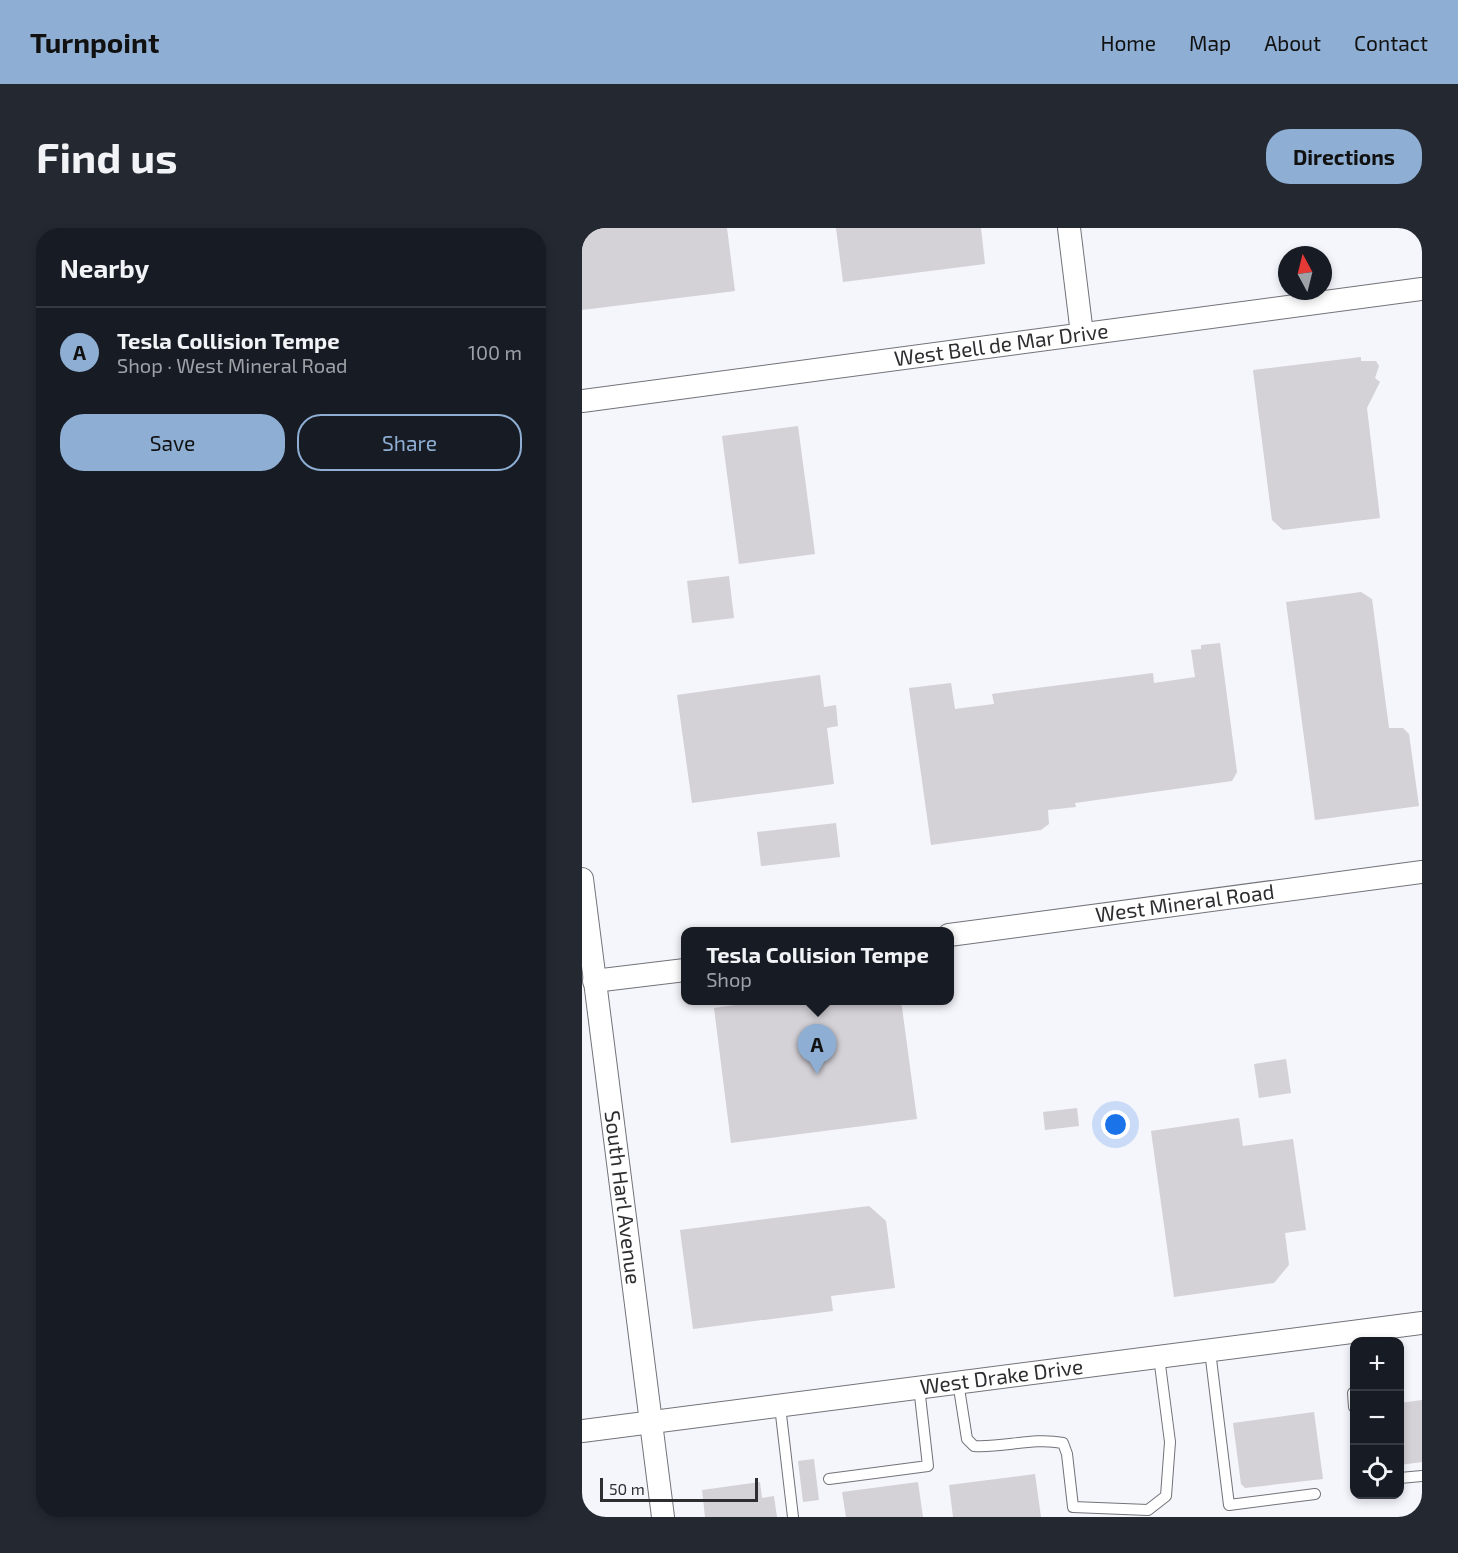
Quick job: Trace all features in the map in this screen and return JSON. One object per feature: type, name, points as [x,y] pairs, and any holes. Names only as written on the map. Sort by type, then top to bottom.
[{"type":"street","points":[[1069,228],[1082,334]]},
{"type":"street","name":"West Bell de Mar Drive","points":[[582,401],[1422,289]]},
{"type":"street","name":"West Mineral Road","points":[[954,934],[1422,872]]},
{"type":"street","name":"South Harl Avenue","points":[[582,879],[585,926],[663,1517]]},
{"type":"street","points":[[594,981],[681,970]]},
{"type":"street","name":"West Drake Drive","points":[[582,1431],[1422,1323]]},
{"type":"lane","points":[[1210,1351],[1229,1504],[1315,1494]]},
{"type":"lane","points":[[958,1382],[967,1439],[974,1446],[990,1447],[1050,1440],[1062,1443],[1067,1454],[1073,1507],[1148,1510],[1166,1496],[1170,1442],[1160,1357]]},
{"type":"lane","points":[[829,1479],[928,1466],[919,1388]]},
{"type":"lane","points":[[780,1406],[793,1517]]},
{"type":"lane","points":[[1404,1478],[1422,1476]]},
{"type":"building","points":[[582,228],[727,228],[735,291],[582,310]]},
{"type":"building","points":[[836,228],[981,228],[985,264],[843,282]]},
{"type":"building","points":[[1361,357],[1361,361],[1376,361],[1379,366],[1375,378],[1380,382],[1367,408],[1380,518],[1283,530],[1272,520],[1253,370]]},
{"type":"building","points":[[798,426],[815,554],[739,564],[722,436]]},
{"type":"building","points":[[729,576],[734,618],[692,623],[687,581]]},
{"type":"building","points":[[1361,592],[1372,599],[1389,728],[1403,728],[1409,734],[1419,806],[1315,820],[1286,602]]},
{"type":"building","points":[[1220,643],[1237,772],[1232,781],[1075,803],[1076,807],[1048,810],[1049,824],[1041,830],[931,845],[909,688],[951,683],[955,709],[994,704],[992,694],[1153,673],[1154,683],[1195,677],[1191,650],[1201,649],[1201,645]]},
{"type":"building","points":[[820,675],[824,707],[836,705],[838,726],[827,728],[834,784],[692,803],[677,695]]},
{"type":"building","points":[[836,823],[840,857],[761,866],[757,832]]},
{"type":"building","points":[[736,1005],[902,1005],[917,1119],[731,1143],[714,1008]]},
{"type":"building","points":[[1286,1059],[1291,1093],[1259,1098],[1254,1064]]},
{"type":"building","points":[[1077,1108],[1079,1126],[1045,1130],[1043,1112]]},
{"type":"building","points":[[1239,1118],[1243,1146],[1293,1139],[1306,1230],[1285,1233],[1289,1265],[1274,1283],[1174,1297],[1151,1131]]},
{"type":"building","points":[[869,1206],[886,1221],[895,1288],[831,1296],[833,1311],[693,1329],[680,1230]]},
{"type":"building","points":[[1422,1400],[1422,1462],[1404,1464],[1404,1402]]},
{"type":"building","points":[[1314,1412],[1323,1479],[1245,1488],[1241,1484],[1233,1423]]},
{"type":"building","points":[[814,1459],[819,1500],[803,1502],[798,1461]]},
{"type":"building","points":[[1035,1474],[1041,1517],[953,1517],[949,1485]]},
{"type":"building","points":[[760,1482],[762,1498],[774,1496],[777,1517],[705,1517],[702,1490]]},
{"type":"building","points":[[918,1482],[923,1517],[846,1517],[842,1492]]},
{"type":"place","name":"Tesla Collision Tempe","points":[[817,1074]]}]
